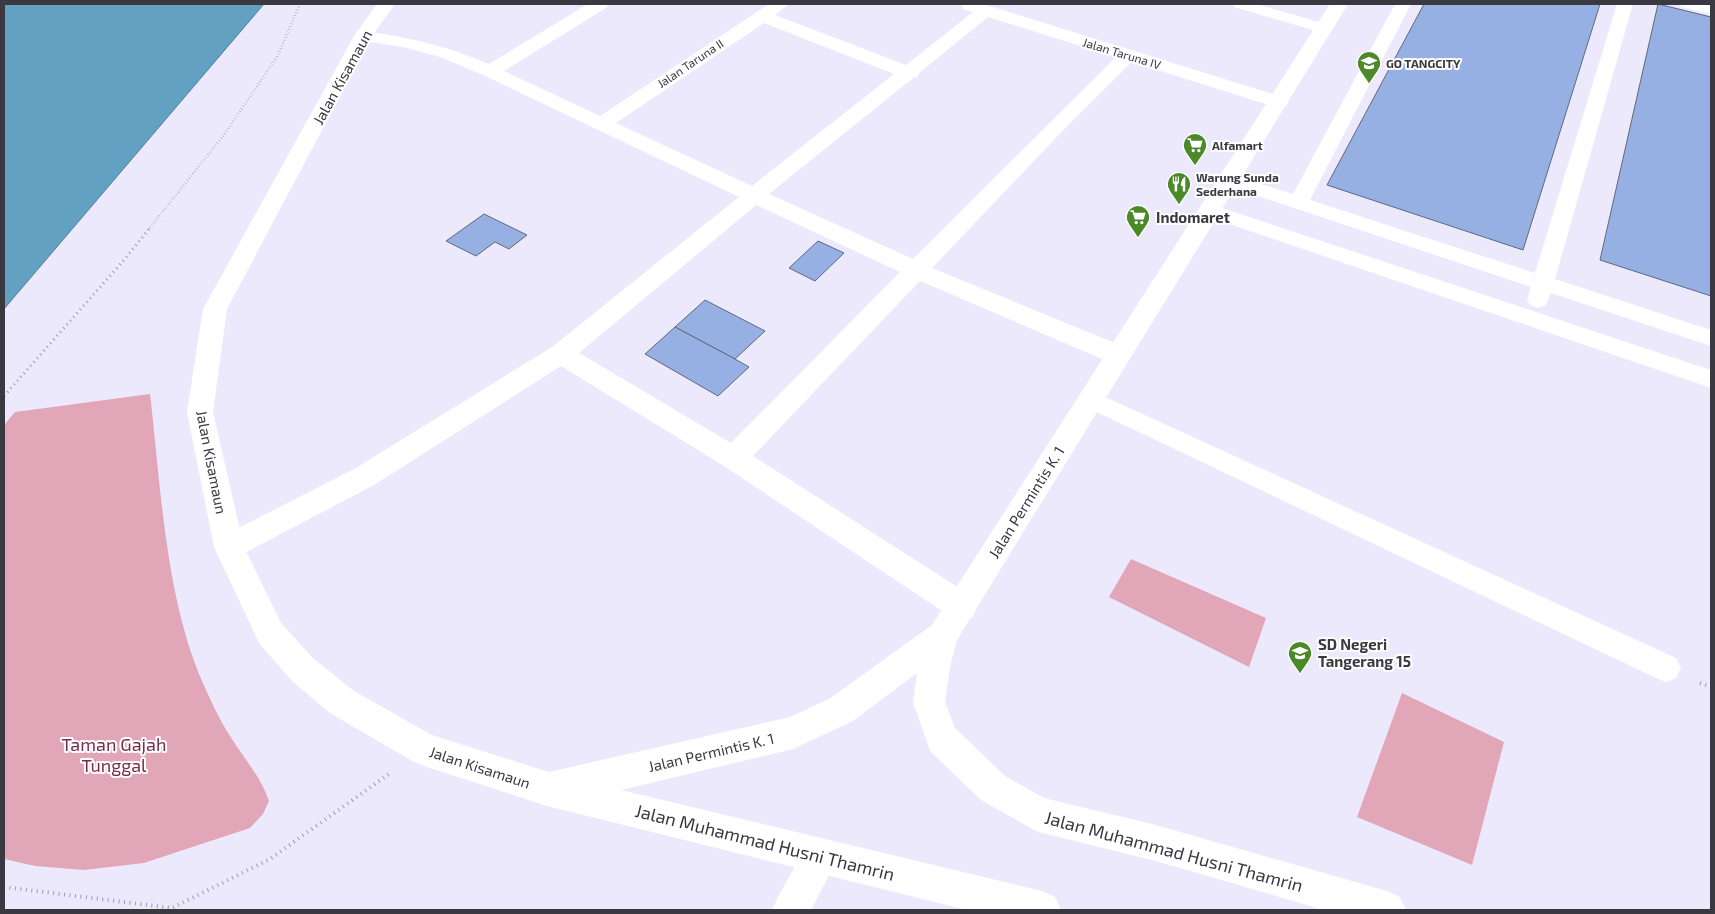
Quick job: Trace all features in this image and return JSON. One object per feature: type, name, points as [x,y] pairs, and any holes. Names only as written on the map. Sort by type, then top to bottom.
[{"type":"street","name":"Jalan Kisamaun","points":[[386,4],[363,36],[215,309],[200,412],[229,547],[238,571],[270,633],[303,670],[342,702],[424,749],[547,789]]},
{"type":"street","points":[[490,71],[600,4]]},
{"type":"street","name":"Jalan Taruna II","points":[[602,123],[780,4]]},
{"type":"street","name":"Jalan Taruna IV","points":[[965,4],[1279,102]]},
{"type":"street","name":"Jalan Permintis K. 1","points":[[547,789],[793,733],[841,710],[943,635],[1339,4]]},
{"type":"street","points":[[229,547],[364,477],[562,354],[753,196],[986,10]]},
{"type":"street","points":[[762,16],[910,72]]},
{"type":"street","points":[[363,36],[403,42],[447,53],[490,71],[753,196],[916,270],[1118,355]]},
{"type":"street","points":[[734,458],[1067,115],[1128,55]]},
{"type":"street","points":[[562,354],[734,458],[962,607]]},
{"type":"street","name":"Jalan Muhammad Husni Thamrin","points":[[943,635],[934,667],[929,702],[942,739],[994,788],[1038,814],[1156,843],[1387,910]]},
{"type":"street","name":"Jalan Muhammad Husni Thamrin","points":[[547,789],[1042,910]]},
{"type":"street","points":[[790,910],[821,856]]},
{"type":"lane","points":[[1240,4],[1323,28]]},
{"type":"lane","points":[[1299,202],[1403,4]]},
{"type":"lane","points":[[1532,320],[1625,4]]},
{"type":"lane","points":[[1687,4],[1711,9]]},
{"type":"lane","points":[[1229,180],[1711,338]]},
{"type":"lane","points":[[1210,210],[1711,379]]},
{"type":"lane","points":[[1090,399],[1666,668]]},
{"type":"path","points":[[4,396],[124,260],[223,136],[277,57],[300,4]]},
{"type":"path","points":[[4,887],[172,908],[270,859],[424,749]]},
{"type":"green space","name":"Taman Gajah Tunggal","points":[[150,394],[166,540],[180,613],[190,648],[218,716],[257,775],[269,801],[263,814],[250,828],[144,863],[84,870],[35,866],[4,859],[4,425],[15,412]]},
{"type":"green space","points":[[1131,559],[1266,618],[1249,667],[1109,597]]},
{"type":"green space","points":[[1402,693],[1504,742],[1472,865],[1357,817]]},
{"type":"water","points":[[4,4],[264,4],[4,309]]},
{"type":"building","points":[[1424,4],[1600,4],[1523,250],[1327,185]]},
{"type":"building","points":[[1658,4],[1711,17],[1711,296],[1600,260]]},
{"type":"building","points":[[484,214],[527,235],[509,249],[495,242],[476,256],[446,241]]},
{"type":"building","points":[[818,241],[844,253],[815,281],[789,268]]},
{"type":"building","points":[[705,300],[765,331],[735,359],[675,327]]},
{"type":"building","points":[[675,327],[749,367],[718,396],[645,354]]},
{"type":"place","name":"GO TANGCITY","points":[[1369,84]]},
{"type":"place","name":"Alfamart","points":[[1195,166]]},
{"type":"place","name":"Warung Sunda Sederhana","points":[[1179,205]]},
{"type":"place","name":"Indomaret","points":[[1138,238]]},
{"type":"place","name":"SD Negeri Tangerang 15","points":[[1300,674]]}]
